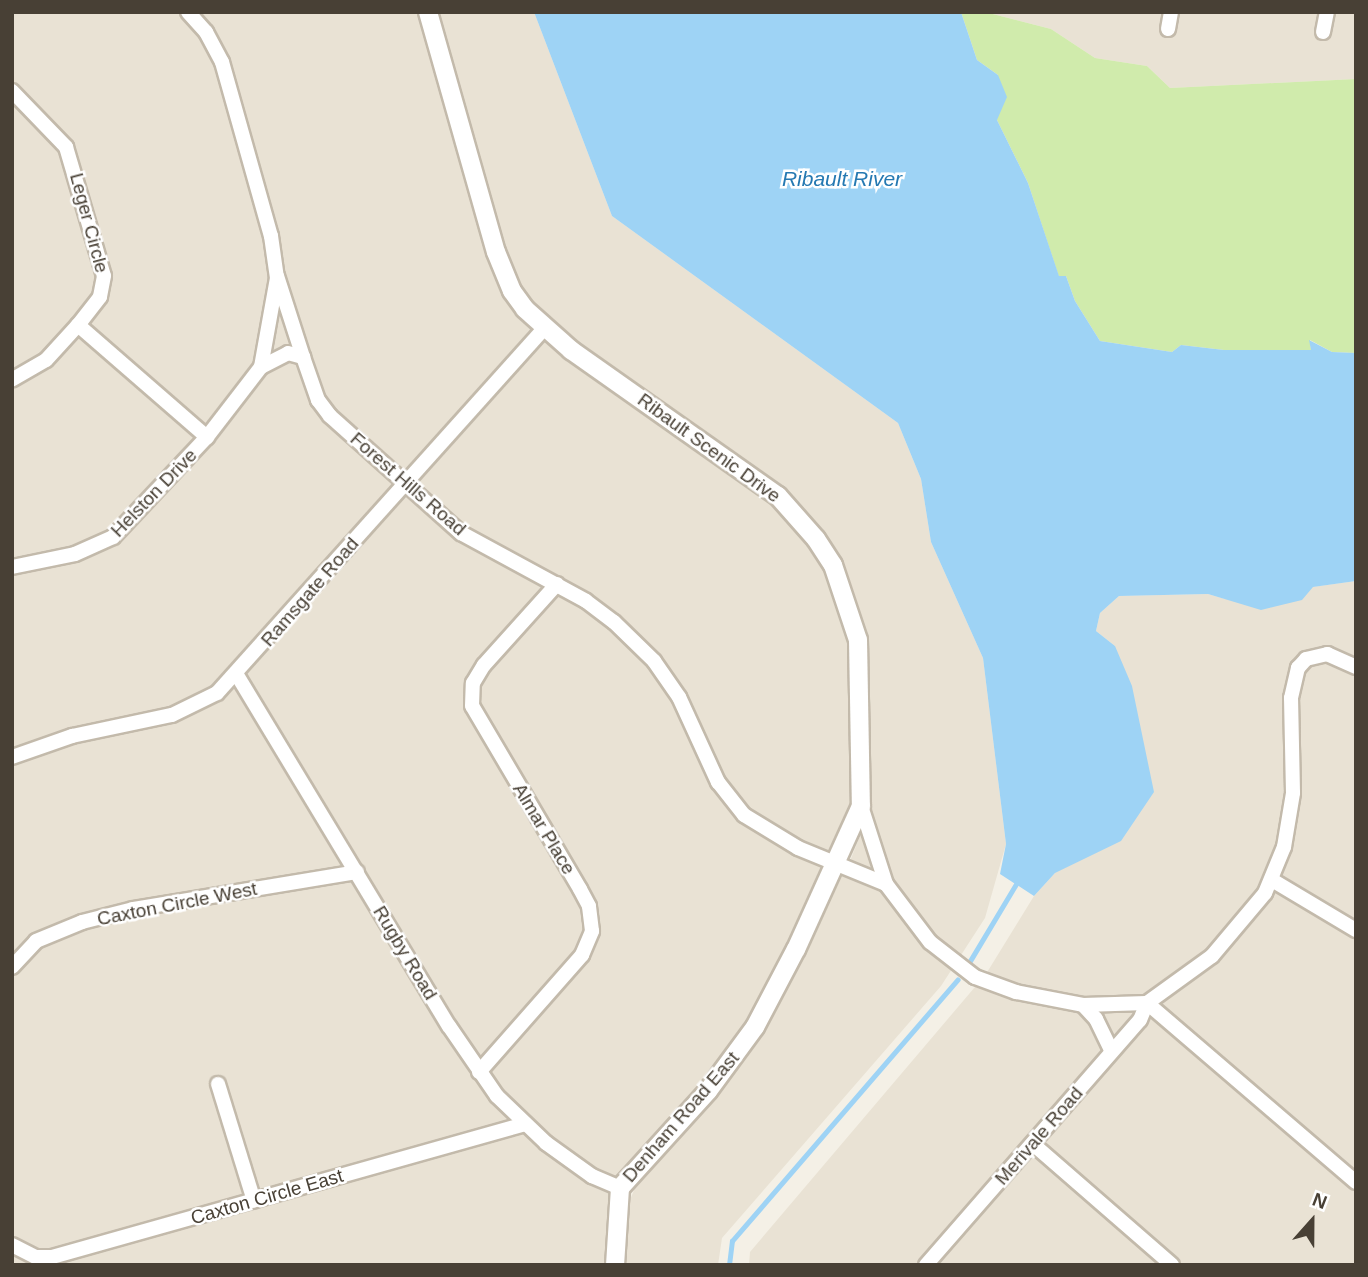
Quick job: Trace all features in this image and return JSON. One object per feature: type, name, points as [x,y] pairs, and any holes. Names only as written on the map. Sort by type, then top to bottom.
[{"type":"street","points":[[188,12],[206,32],[222,62],[271,236],[277,276],[261,367]]},
{"type":"street","name":"Ribault Scenic Drive","points":[[428,12],[503,271],[525,309],[545,328],[754,476],[816,538],[845,591],[858,640],[861,806],[836,866]]},
{"type":"street","points":[[1168,29],[1171,12]]},
{"type":"street","points":[[1323,32],[1326,12]]},
{"type":"street","name":"Leger Circle","points":[[12,91],[66,147],[103,267],[100,297],[78,325],[46,359],[12,380]]},
{"type":"street","name":"Forest Hills Road","points":[[277,276],[318,400],[330,416],[461,533],[557,584],[614,622],[654,661],[679,697],[718,782],[744,815],[836,866]]},
{"type":"street","points":[[78,325],[206,437]]},
{"type":"street","name":"Ramsgate Road","points":[[12,757],[72,736],[172,715],[217,693],[237,675],[404,483],[545,328]]},
{"type":"street","points":[[261,367],[288,353],[303,358]]},
{"type":"street","name":"Helston Drive","points":[[12,567],[75,554],[113,537],[206,437],[261,367]]},
{"type":"street","name":"Almar Place","points":[[480,1072],[582,955],[592,931],[589,906],[580,889],[472,706],[473,683],[484,665],[557,584]]},
{"type":"street","points":[[861,806],[886,884],[930,942],[975,977],[1016,992],[1083,1005],[1147,1003],[1220,948],[1254,909],[1272,880],[1292,803],[1293,680],[1298,668],[1316,655],[1338,657],[1356,667]]},
{"type":"street","name":"Rugby Road","points":[[237,675],[480,1072],[523,1125],[592,1176],[620,1188]]},
{"type":"street","points":[[836,866],[886,884]]},
{"type":"street","name":"Denham Road East","points":[[614,1265],[620,1188],[708,1091],[755,1027],[836,866]]},
{"type":"street","name":"Caxton Circle West","points":[[12,967],[36,941],[82,922],[133,909],[357,872]]},
{"type":"street","points":[[1272,880],[1356,930]]},
{"type":"street","points":[[1147,1003],[1356,1182]]},
{"type":"street","name":"Merivale Road","points":[[926,1265],[1033,1144],[1111,1050],[1140,1020],[1147,1003]]},
{"type":"street","points":[[1083,1005],[1098,1023],[1111,1050]]},
{"type":"street","points":[[218,1084],[254,1200]]},
{"type":"street","name":"Caxton Circle East","points":[[12,1245],[36,1257],[52,1257],[523,1125]]},
{"type":"street","points":[[1033,1144],[1172,1265]]},
{"type":"shaded area","points":[[12,12],[421,12],[510,301],[534,331],[776,503],[828,568],[851,639],[851,802],[820,886],[762,1005],[726,1059],[630,1167],[618,1174],[608,1265],[12,1265]]},
{"type":"shaded area","points":[[436,12],[534,12],[612,216],[898,423],[921,479],[931,542],[983,658],[1006,844],[985,918],[941,986],[722,1238],[718,1265],[621,1265],[628,1205],[641,1173],[725,1078],[850,861],[870,811],[863,630],[846,576],[833,554],[761,474],[578,346],[528,302],[515,283]]},
{"type":"shaded area","points":[[985,12],[1356,12],[1356,79],[1170,88],[1147,66],[1095,58],[1051,29]]},
{"type":"shaded area","points":[[1356,581],[1356,1265],[749,1265],[750,1252],[986,974],[1034,896],[1055,873],[1115,646],[1096,631],[1100,613],[1119,596],[1208,594],[1225,599]]},
{"type":"green space","points":[[961,12],[985,12],[1051,29],[1095,58],[1147,66],[1170,88],[1356,79],[1356,353],[1332,352],[1310,340],[1311,350],[1224,350],[1181,345],[1172,352],[1100,341],[1075,301],[1066,276],[1059,277],[1028,183],[997,120],[998,75],[977,60]]},
{"type":"water","name":"Ribault River","points":[[534,12],[961,12],[977,60],[998,75],[1007,97],[997,120],[1028,183],[1059,276],[1066,276],[1075,301],[1100,341],[1172,352],[1181,345],[1224,350],[1311,350],[1309,340],[1332,352],[1356,353],[1356,581],[1313,587],[1302,600],[1261,610],[1208,594],[1119,596],[1100,613],[1096,631],[1115,646],[1132,686],[1154,792],[1121,841],[1055,873],[1034,896],[1000,874],[1006,844],[983,658],[931,542],[921,479],[898,423],[612,216]]},
{"type":"waterway","points":[[970,961],[1016,884]]},
{"type":"waterway","points":[[729,1265],[732,1241],[957,980]]}]
